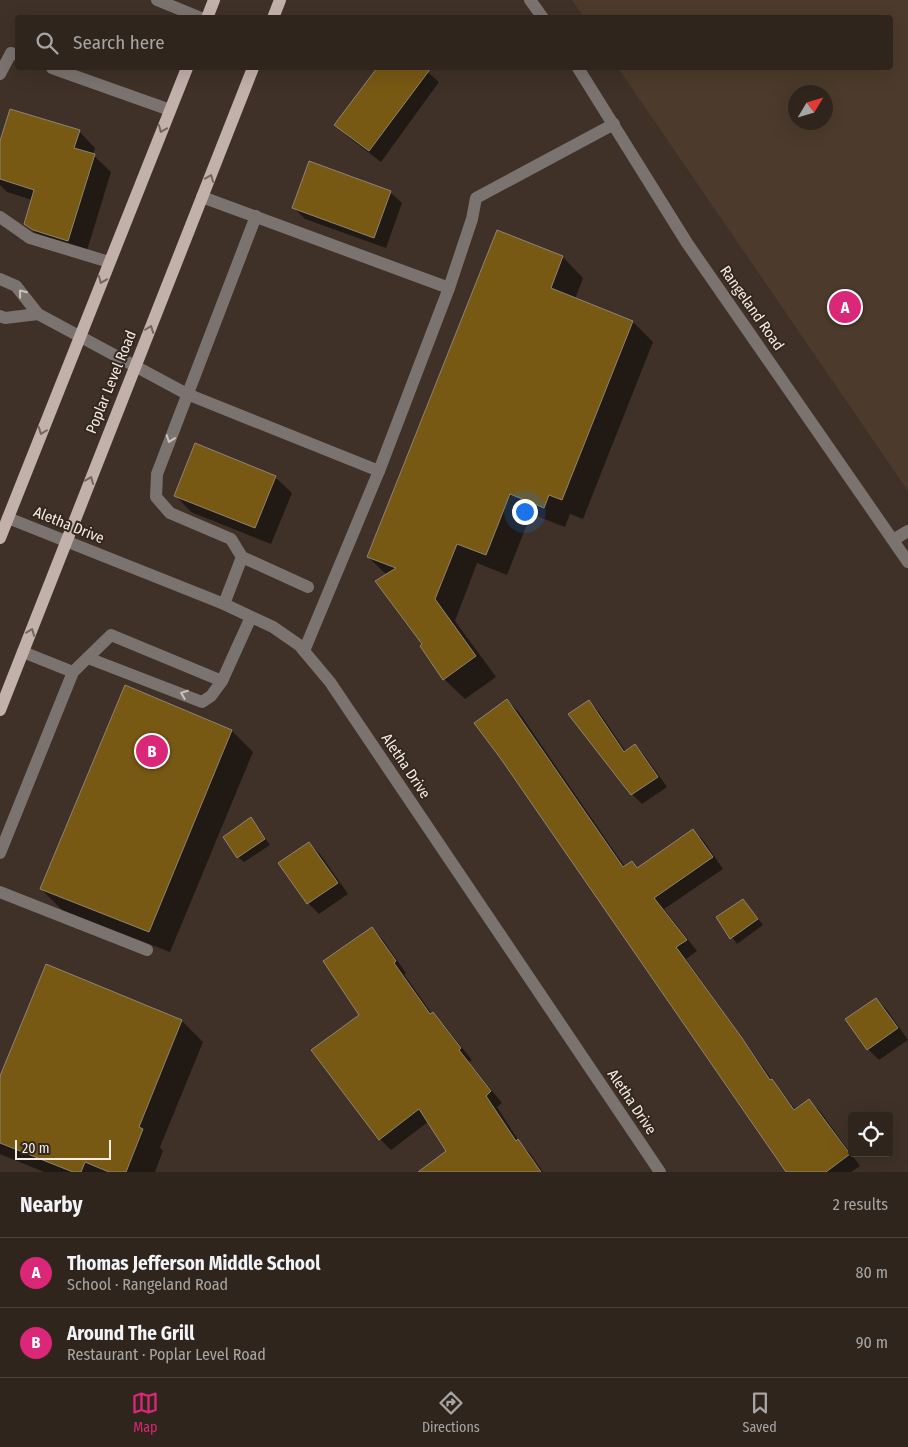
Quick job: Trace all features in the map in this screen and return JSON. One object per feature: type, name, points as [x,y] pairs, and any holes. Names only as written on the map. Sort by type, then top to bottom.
[{"type":"main road","points":[[207,15],[214,0]]},
{"type":"main road","points":[[274,15],[280,0]]},
{"type":"main road","points":[[0,538],[186,70]]},
{"type":"main road","name":"Poplar Level Road","points":[[0,710],[252,70]]},
{"type":"street","points":[[157,0],[194,15]]},
{"type":"street","points":[[530,0],[541,15]]},
{"type":"street","points":[[0,74],[12,53],[15,54]]},
{"type":"street","points":[[58,70],[170,110]]},
{"type":"street","name":"Rangeland Road","points":[[579,70],[687,243],[908,562]]},
{"type":"street","points":[[304,651],[379,472],[449,288],[472,219],[476,198],[614,124]]},
{"type":"street","points":[[202,197],[449,288]]},
{"type":"street","points":[[256,216],[157,474],[156,497],[170,514],[231,539],[242,557],[308,587]]},
{"type":"street","points":[[0,218],[30,238],[109,262]]},
{"type":"street","points":[[0,279],[16,286],[38,314],[187,394],[379,472]]},
{"type":"street","points":[[0,316],[5,318],[38,314]]},
{"type":"street","name":"Aletha Drive","points":[[8,518],[224,604],[272,627],[299,645],[330,682],[660,1172]]},
{"type":"street","points":[[893,540],[908,531]]},
{"type":"street","points":[[224,604],[242,557]]},
{"type":"street","points":[[88,658],[202,702],[211,696],[222,681],[251,617]]},
{"type":"street","points":[[0,853],[4,833],[73,672],[111,636],[222,681]]},
{"type":"street","points":[[23,652],[73,672]]},
{"type":"street","points":[[0,892],[147,950]]},
{"type":"shaded area","points":[[572,0],[908,0],[908,491],[619,70],[893,70],[893,15],[583,15]]},
{"type":"building","points":[[375,70],[430,70],[369,151],[334,125]]},
{"type":"building","points":[[10,109],[80,130],[74,148],[95,154],[68,241],[33,230],[24,224],[34,190],[0,179],[0,141]]},
{"type":"building","points":[[309,161],[391,191],[374,238],[292,208]]},
{"type":"building","points":[[497,230],[563,256],[551,288],[633,321],[562,500],[549,495],[544,508],[510,494],[486,555],[457,544],[435,599],[476,656],[443,680],[420,646],[422,644],[375,581],[396,568],[367,557]]},
{"type":"building","points":[[195,443],[276,476],[255,528],[174,496]]},
{"type":"building","points":[[125,685],[232,730],[149,932],[40,889]]},
{"type":"building","points":[[507,699],[623,867],[632,861],[637,868],[693,829],[713,857],[654,898],[687,940],[676,947],[770,1080],[772,1079],[794,1110],[809,1099],[848,1151],[848,1156],[826,1172],[786,1172],[501,759],[474,723]]},
{"type":"building","points":[[589,700],[624,752],[635,744],[658,777],[631,795],[568,714]]},
{"type":"building","points":[[251,817],[265,839],[237,858],[223,837]]},
{"type":"building","points":[[309,842],[338,883],[307,904],[278,863]]},
{"type":"building","points":[[743,899],[758,919],[730,939],[716,917]]},
{"type":"building","points":[[372,927],[396,961],[394,963],[430,1014],[433,1012],[461,1048],[459,1050],[491,1091],[486,1096],[516,1141],[518,1139],[541,1172],[418,1172],[446,1151],[419,1109],[379,1140],[311,1050],[359,1015],[323,961]]},
{"type":"building","points":[[46,964],[182,1020],[139,1127],[143,1129],[126,1172],[109,1172],[85,1162],[81,1172],[73,1172],[0,1143],[0,1076]]},
{"type":"building","points":[[876,998],[898,1028],[867,1050],[845,1019]]},
{"type":"place","name":"Thomas Jefferson Middle School","points":[[845,307]]},
{"type":"place","name":"Around The Grill","points":[[152,751]]}]
